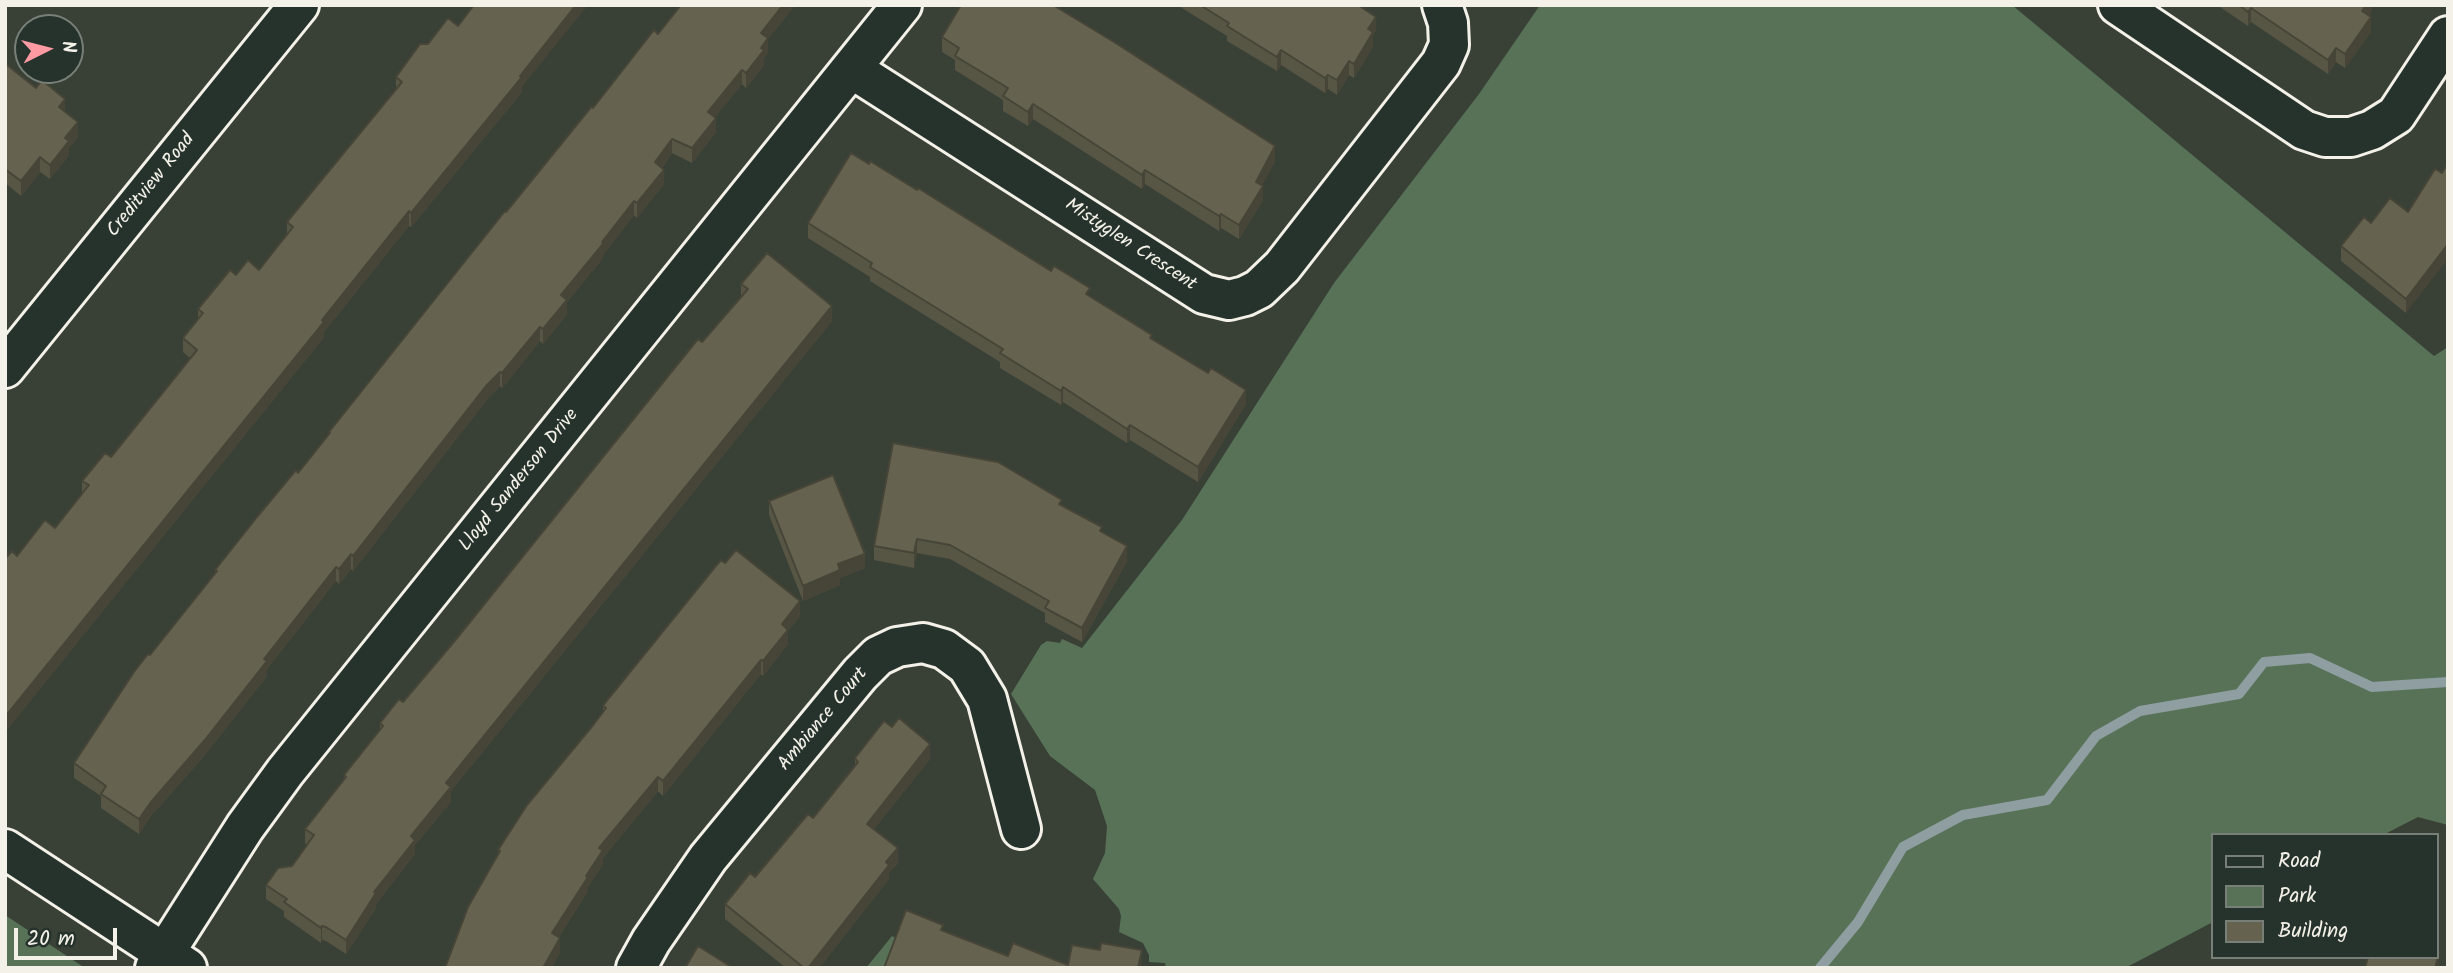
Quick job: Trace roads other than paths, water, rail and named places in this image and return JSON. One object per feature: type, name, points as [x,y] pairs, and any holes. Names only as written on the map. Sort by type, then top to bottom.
[{"type":"street","name":"Creditview Road","points":[[5,368],[299,5]]},
{"type":"street","name":"Lloyd Sanderson Drive","points":[[169,963],[245,827],[285,772],[902,5]]},
{"type":"street","name":"Mistyglen Crescent","points":[[852,69],[1205,293],[1229,300],[1259,289],[1282,267],[1441,63],[1449,45],[1448,23],[1442,5]]},
{"type":"street","points":[[2118,5],[2304,130],[2325,137],[2351,137],[2372,130],[2396,115],[2448,36]]},
{"type":"street","name":"Ambiance Court","points":[[636,968],[651,941],[708,858],[860,674],[878,656],[897,647],[923,643],[944,649],[967,666],[987,699],[1021,829]]},
{"type":"street","points":[[5,849],[169,963]]},
{"type":"waterway","points":[[1820,968],[1858,922],[1903,847],[1963,815],[2047,800],[2096,736],[2140,711],[2239,694],[2264,662],[2310,658],[2372,687],[2448,682]]}]
